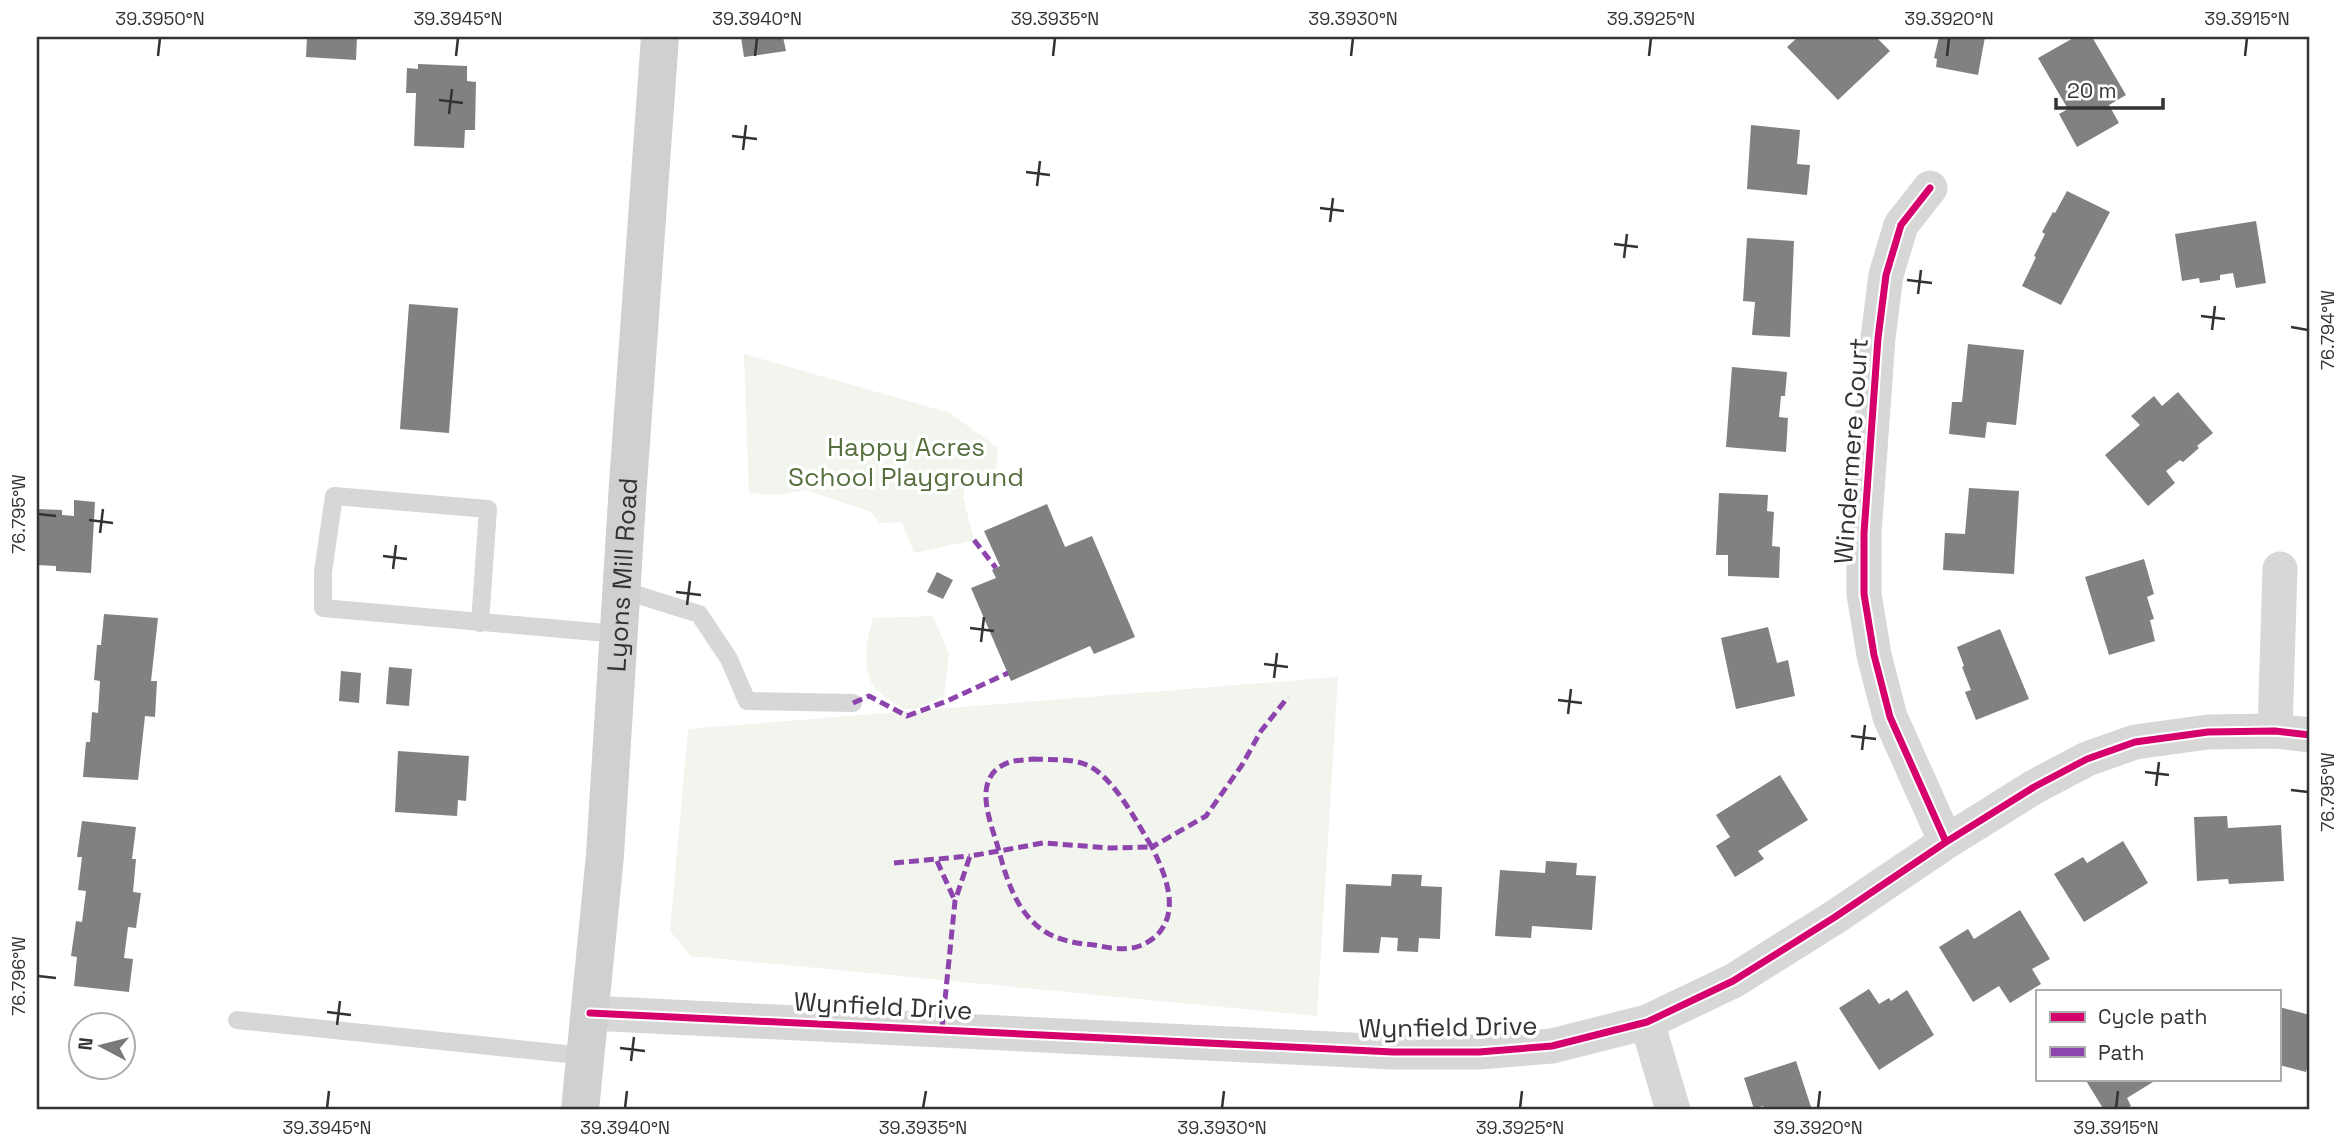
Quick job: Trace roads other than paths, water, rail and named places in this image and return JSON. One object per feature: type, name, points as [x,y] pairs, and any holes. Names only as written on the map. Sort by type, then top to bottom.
[{"type":"main road","name":"Lyons Mill Road","points":[[580,1110],[605,855],[660,37]]},
{"type":"street","name":"Windermere Court","points":[[1930,188],[1901,225],[1886,275],[1878,338],[1864,533],[1864,594],[1874,655],[1891,717],[1945,842]]},
{"type":"street","points":[[2274,731],[2280,569]]},
{"type":"street","name":"Wynfield Drive","points":[[590,1013],[1393,1052],[1479,1052],[1552,1046],[1647,1023],[1733,981],[1835,917],[1945,842],[2087,759],[2135,742],[2208,732],[2274,731],[2310,735]]},
{"type":"street","points":[[1647,1023],[1674,1110]]},
{"type":"lane","points":[[480,623],[488,509],[334,496],[323,572],[323,608],[480,623],[618,634]]},
{"type":"lane","points":[[622,590],[698,614],[729,659],[747,701],[853,703]]},
{"type":"lane","points":[[237,1020],[586,1056]]},
{"type":"park label","name":"Happy Acres School Playground","points":[[906,462]]}]
